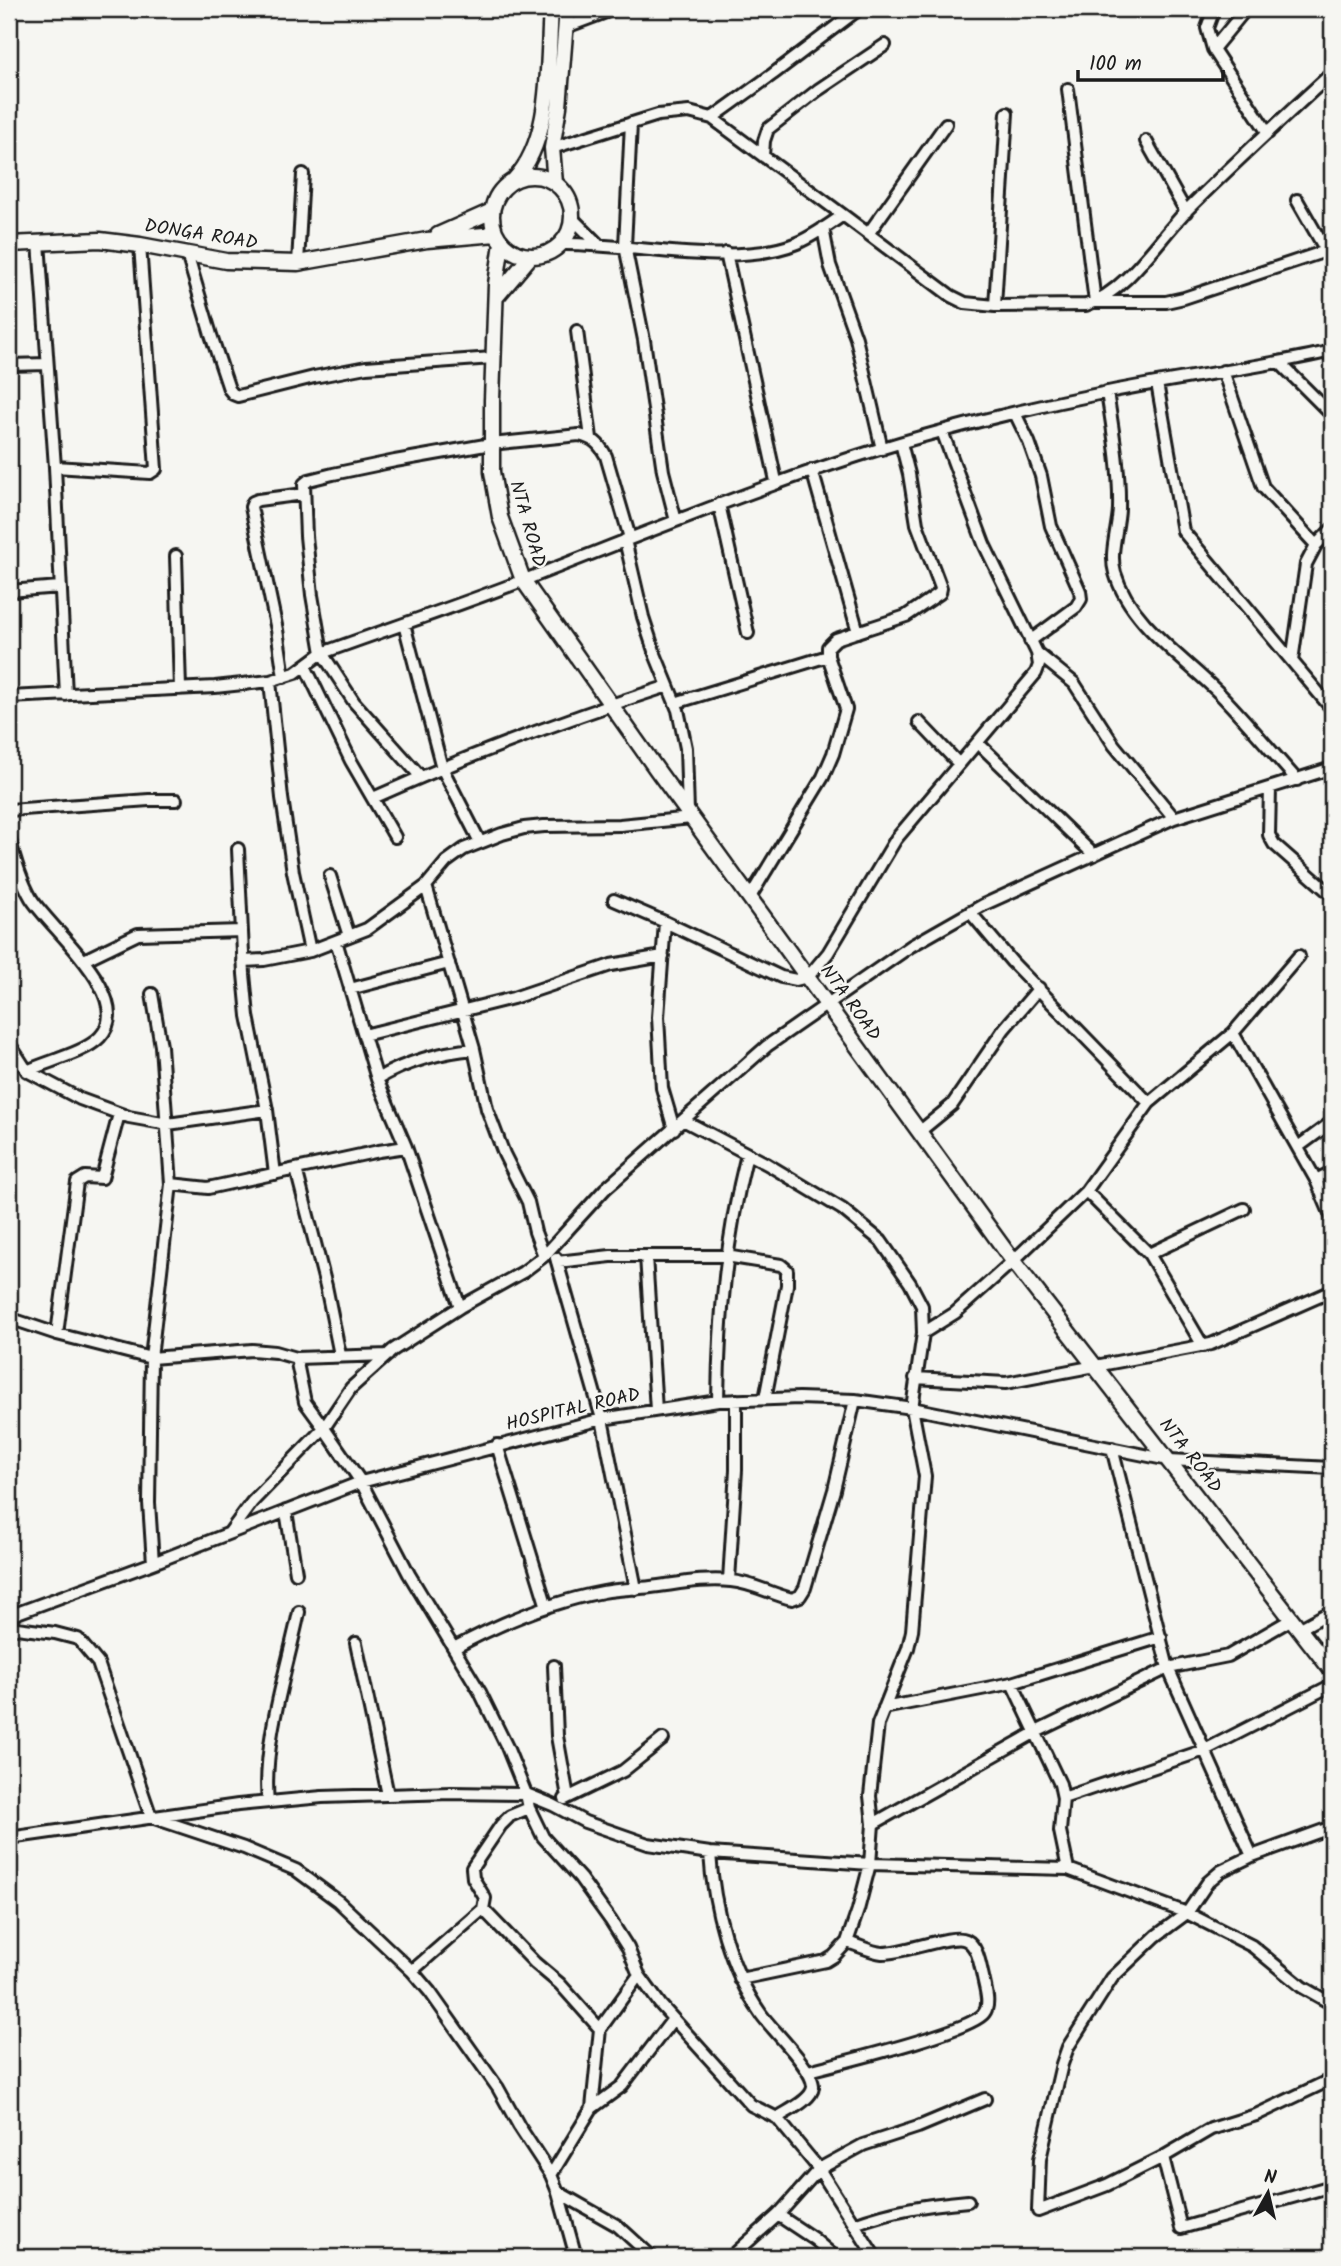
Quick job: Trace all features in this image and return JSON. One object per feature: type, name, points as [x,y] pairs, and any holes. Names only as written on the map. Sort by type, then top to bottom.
[{"type":"street","points":[[499,239],[492,211],[499,193],[530,160],[540,128],[551,9]]},
{"type":"street","points":[[555,183],[552,148],[567,9]]},
{"type":"street","points":[[566,27],[614,9]]},
{"type":"street","points":[[712,118],[859,9]]},
{"type":"street","points":[[1214,9],[1207,28],[1213,50],[1268,133]]},
{"type":"street","points":[[1213,50],[1246,9]]},
{"type":"street","points":[[763,156],[768,129],[818,90],[885,45]]},
{"type":"street","points":[[1095,302],[1121,283],[1185,212],[1332,73]]},
{"type":"street","points":[[1068,89],[1095,302]]},
{"type":"street","points":[[552,148],[674,112],[689,112],[712,118],[951,296],[965,303],[995,306],[1077,306],[1095,302],[1175,300],[1331,254],[1297,200]]},
{"type":"street","points":[[995,306],[1007,113]]},
{"type":"street","points":[[631,123],[625,246],[644,340],[663,471],[676,521]]},
{"type":"street","points":[[868,234],[946,124]]},
{"type":"street","points":[[1146,141],[1185,212]]},
{"type":"street","points":[[298,263],[303,174]]},
{"type":"street","points":[[427,240],[499,239],[519,254],[530,257],[548,254],[563,244],[573,219],[569,198],[555,183],[534,176],[514,180]]},
{"type":"street","points":[[427,240],[492,211]]},
{"type":"street","points":[[563,244],[597,243],[675,252],[767,251],[797,243],[844,215]]},
{"type":"street","points":[[573,219],[597,243]]},
{"type":"street","points":[[823,228],[833,276],[856,338],[882,449]]},
{"type":"street","name":"NTA ROAD","points":[[499,239],[492,472],[500,517],[523,580],[610,705],[1013,1261],[1332,1671]]},
{"type":"street","name":"DONGA ROAD","points":[[9,244],[100,240],[226,261],[298,263],[427,240]]},
{"type":"street","points":[[39,242],[55,467],[66,695]]},
{"type":"street","points":[[55,467],[150,473],[156,469],[140,245]]},
{"type":"street","points":[[726,253],[776,481]]},
{"type":"street","points":[[187,254],[229,389],[238,397],[314,377],[366,367],[494,358]]},
{"type":"street","points":[[497,296],[530,257]]},
{"type":"street","points":[[577,331],[592,438]]},
{"type":"street","points":[[9,697],[180,689],[270,681],[305,666],[323,653],[523,580],[776,481],[942,431],[1015,413],[1107,392],[1332,352]]},
{"type":"street","points":[[1279,363],[1332,415]]},
{"type":"street","points":[[9,365],[47,364]]},
{"type":"street","points":[[1223,371],[1263,487],[1316,545]]},
{"type":"street","points":[[1157,383],[1183,531],[1332,709]]},
{"type":"street","points":[[1107,392],[1117,464],[1119,510],[1112,560],[1124,593],[1149,629],[1222,696],[1297,780]]},
{"type":"street","points":[[1015,413],[1041,476],[1051,526],[1080,591],[1081,599],[1076,607],[1030,641]]},
{"type":"street","points":[[942,431],[984,544],[1037,653],[1074,683],[1114,745],[1174,818]]},
{"type":"street","points":[[243,961],[264,960],[310,951],[367,929],[426,886],[446,862],[480,842],[524,828],[620,825],[690,815],[686,748],[675,703],[643,617],[628,539],[606,456],[592,438],[579,435],[553,440],[491,444],[333,474],[309,480],[304,484],[312,595],[323,653],[354,702],[421,777]]},
{"type":"street","points":[[750,897],[833,754],[846,709],[828,656],[828,647],[836,639],[906,616],[935,597],[941,588],[917,524],[901,443]]},
{"type":"street","points":[[812,470],[859,632]]},
{"type":"street","points":[[284,677],[251,507],[253,502],[258,500],[304,494]]},
{"type":"street","points":[[719,504],[748,633]]},
{"type":"street","points":[[1292,661],[1307,564],[1316,545],[1332,529]]},
{"type":"street","points":[[176,556],[180,689]]},
{"type":"street","points":[[9,591],[60,586]]},
{"type":"street","points":[[404,624],[442,768],[480,842]]},
{"type":"street","points":[[614,900],[781,977],[808,977],[828,953],[896,839],[1036,673],[1039,665],[1037,653]]},
{"type":"street","points":[[675,703],[828,656]]},
{"type":"street","points":[[305,666],[351,761],[395,837]]},
{"type":"street","points":[[270,681],[282,798],[293,872],[310,951]]},
{"type":"street","points":[[373,798],[442,768],[668,686]]},
{"type":"street","points":[[919,722],[959,764]]},
{"type":"street","points":[[978,743],[1094,855]]},
{"type":"street","points":[[229,1534],[253,1502],[324,1428],[351,1388],[388,1355],[460,1307],[523,1272],[544,1256],[605,1189],[767,1046],[911,946],[970,912],[1174,818],[1332,768]]},
{"type":"street","points":[[1270,788],[1269,835],[1274,844],[1332,895]]},
{"type":"street","points":[[9,810],[176,800]]},
{"type":"street","points":[[9,837],[17,865],[31,897],[53,927],[84,960],[105,996],[109,1011],[107,1025],[100,1037],[83,1049],[27,1071]]},
{"type":"street","points":[[238,849],[248,1016],[267,1110],[275,1174]]},
{"type":"street","points":[[330,876],[349,936]]},
{"type":"street","points":[[426,886],[474,1049],[488,1109],[504,1154],[528,1202],[544,1256]]},
{"type":"street","points":[[970,912],[1012,962],[1149,1104]]},
{"type":"street","points":[[666,922],[658,1017],[663,1088],[674,1129]]},
{"type":"street","points":[[84,960],[138,934],[243,931]]},
{"type":"street","points":[[336,941],[377,1079],[406,1147],[460,1307]]},
{"type":"street","points":[[364,1035],[513,998],[611,965],[663,956]]},
{"type":"street","points":[[923,1333],[955,1313],[1086,1191],[1149,1104],[1233,1033],[1299,956]]},
{"type":"street","points":[[350,989],[449,964]]},
{"type":"street","points":[[919,1132],[952,1105],[1004,1029],[1039,988]]},
{"type":"street","points":[[152,994],[161,1046],[171,1185],[151,1358],[149,1503],[153,1563]]},
{"type":"street","points":[[1233,1033],[1316,1180],[1332,1218]]},
{"type":"street","points":[[9,1043],[27,1071],[119,1114],[168,1124],[267,1110]]},
{"type":"street","points":[[377,1079],[393,1069],[452,1051],[474,1049]]},
{"type":"street","points":[[57,1334],[76,1182],[85,1177],[102,1178],[119,1114]]},
{"type":"street","points":[[683,1120],[842,1209],[881,1241],[910,1283],[922,1306],[923,1333],[912,1408],[925,1476],[912,1631],[878,1724],[870,1796],[873,1824],[870,1864],[858,1910],[847,1942],[834,1956],[825,1961],[740,1979]]},
{"type":"street","points":[[1298,1147],[1332,1122]]},
{"type":"street","points":[[171,1185],[208,1188],[406,1147]]},
{"type":"street","points":[[718,1401],[719,1340],[726,1256],[747,1154]]},
{"type":"street","points":[[296,1169],[326,1286],[340,1355]]},
{"type":"street","points":[[1316,1180],[1332,1172]]},
{"type":"street","points":[[1086,1191],[1149,1254],[1203,1346]]},
{"type":"street","points":[[1149,1254],[1244,1209]]},
{"type":"street","points":[[553,1247],[602,1419],[636,1589]]},
{"type":"street","points":[[557,1262],[611,1256],[726,1256],[781,1265],[787,1270],[787,1285],[765,1399]]},
{"type":"street","points":[[646,1256],[656,1410]]},
{"type":"street","points":[[915,1378],[1006,1383],[1075,1371],[1094,1364],[1203,1346],[1332,1291]]},
{"type":"street","points":[[9,1318],[57,1334],[151,1358],[252,1350],[275,1352],[296,1358],[388,1355]]},
{"type":"street","points":[[296,1358],[305,1402],[361,1482],[409,1574],[480,1692],[507,1747],[529,1808],[543,1837],[580,1878],[611,1921],[628,1948],[639,1975],[673,2020],[751,2105],[778,2118],[819,2169],[875,2257]]},
{"type":"street","points":[[729,1580],[736,1470],[736,1400]]},
{"type":"street","points":[[454,1648],[492,1628],[547,1607],[607,1592],[729,1580],[752,1584],[792,1599],[800,1596],[805,1588],[834,1490],[855,1400]]},
{"type":"street","name":"HOSPITAL ROAD","points":[[9,1616],[361,1482],[602,1419],[718,1401],[855,1400],[912,1408],[1169,1460],[1332,1468]]},
{"type":"street","points":[[497,1446],[547,1607]]},
{"type":"street","points":[[1112,1448],[1168,1668],[1252,1856]]},
{"type":"street","points":[[286,1511],[296,1573]]},
{"type":"street","points":[[873,1824],[1036,1732],[1168,1668],[1228,1656],[1295,1624],[1332,1611]]},
{"type":"street","points":[[268,1802],[266,1784],[270,1744],[299,1612]]},
{"type":"street","points":[[9,1627],[78,1639],[99,1663],[151,1817]]},
{"type":"street","points":[[884,1708],[1012,1683],[1161,1637]]},
{"type":"street","points":[[356,1643],[388,1794]]},
{"type":"street","points":[[554,1666],[557,1736],[568,1797]]},
{"type":"street","points":[[1012,1683],[1060,1784],[1063,1798],[1060,1831],[1068,1869]]},
{"type":"street","points":[[1063,1798],[1205,1750],[1332,1685]]},
{"type":"street","points":[[553,1805],[623,1771],[663,1739]]},
{"type":"street","points":[[9,1838],[268,1802],[388,1794],[526,1794],[585,1822],[648,1844],[710,1853],[870,1864],[1068,1869],[1187,1913],[1252,1946],[1302,1987],[1332,2004]]},
{"type":"street","points":[[412,1971],[483,1909],[485,1898],[472,1878],[472,1868],[501,1825],[510,1816],[529,1808]]},
{"type":"street","points":[[151,1817],[244,1848],[296,1870],[338,1901],[412,1971],[498,2088],[551,2175],[576,2257]]},
{"type":"street","points":[[1332,1827],[1252,1856],[1221,1871],[1208,1882],[1187,1913],[1156,1937],[1112,1978],[1068,2047],[1040,2159],[1038,2211],[1107,2185],[1211,2129],[1256,2115],[1332,2079]]},
{"type":"street","points":[[710,1853],[712,1886],[740,1979],[761,2014],[808,2071],[813,2085],[811,2094],[778,2118]]},
{"type":"street","points":[[483,1909],[560,1984],[600,2029]]},
{"type":"street","points":[[808,2071],[905,2045],[972,2023],[984,2014],[988,2002],[975,1948],[968,1940],[958,1937],[907,1950],[882,1953],[847,1942]]},
{"type":"street","points":[[592,2108],[600,2029],[639,1975]]},
{"type":"street","points":[[551,2175],[592,2108],[622,2086],[673,2020]]},
{"type":"street","points":[[732,2257],[778,2215],[819,2169],[863,2145],[918,2127],[985,2099]]},
{"type":"street","points":[[1163,2157],[1181,2228],[1332,2186]]},
{"type":"street","points":[[558,2192],[618,2226],[652,2257]]},
{"type":"street","points":[[854,2224],[885,2212],[909,2207],[968,2202]]},
{"type":"street","points":[[778,2215],[835,2257]]}]
